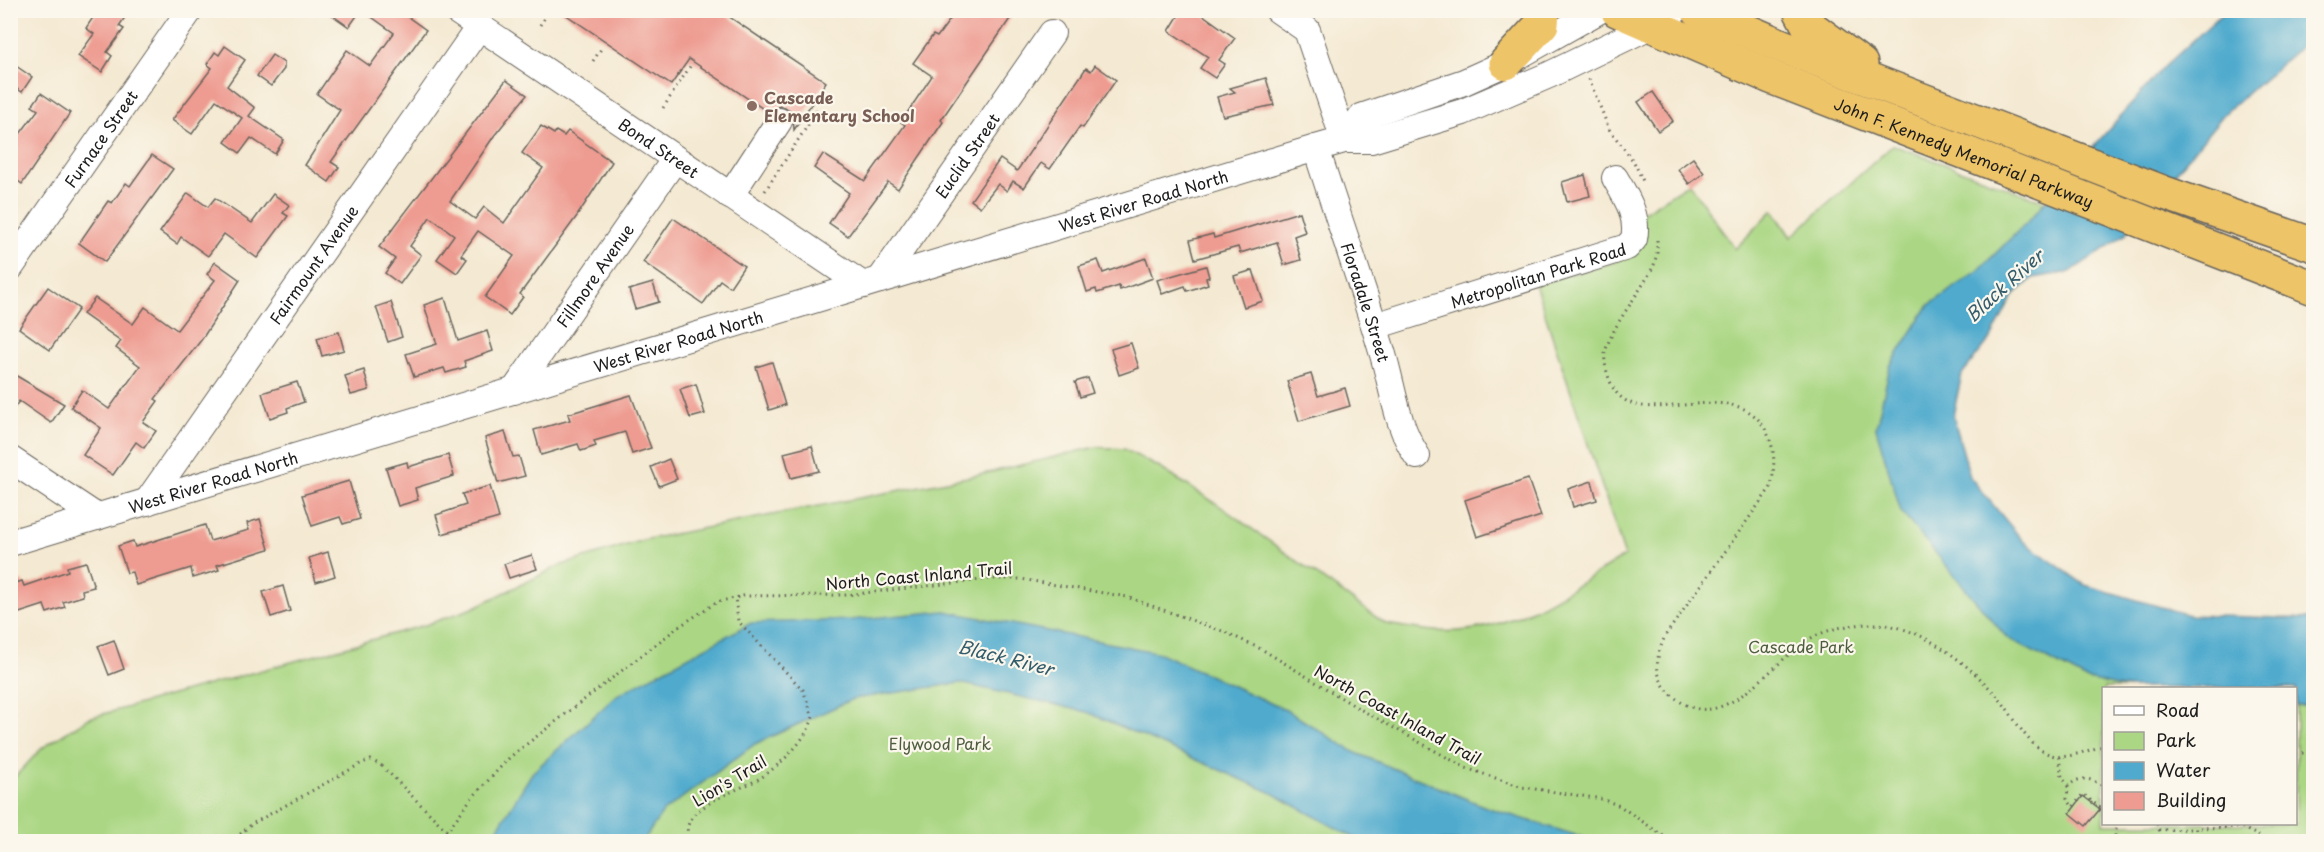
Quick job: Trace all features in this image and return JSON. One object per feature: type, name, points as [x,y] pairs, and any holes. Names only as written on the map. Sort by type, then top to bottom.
[{"type":"highway","points":[[1506,63],[1542,24],[1543,10]]},
{"type":"highway","name":"John F. Kennedy Memorial Parkway","points":[[1617,10],[1663,18],[1771,77],[2313,288]]},
{"type":"highway","name":"John F. Kennedy Memorial Parkway","points":[[1698,10],[1792,50],[2162,192],[2313,245]]},
{"type":"highway","points":[[1800,10],[1808,25],[1899,90]]},
{"type":"street","name":"Furnace Street","points":[[10,268],[190,10]]},
{"type":"street","name":"Bond Street","points":[[455,10],[730,196],[872,283]]},
{"type":"street","points":[[1278,10],[1307,30],[1344,140]]},
{"type":"street","points":[[1344,140],[1361,117],[1464,82],[1506,63],[1600,10]]},
{"type":"street","name":"West River Road North","points":[[10,543],[1316,148],[1344,140],[1371,140],[1463,112],[1663,18]]},
{"type":"street","name":"Fairmount Avenue","points":[[147,502],[479,27]]},
{"type":"street","name":"Euclid Street","points":[[872,283],[1052,33]]},
{"type":"street","points":[[730,196],[779,121]]},
{"type":"street","name":"Floradale Street","points":[[1316,148],[1375,326],[1401,424],[1417,456]]},
{"type":"street","name":"Fillmore Avenue","points":[[514,391],[675,159]]},
{"type":"street","name":"Metropolitan Park Road","points":[[1375,326],[1627,247],[1634,239],[1635,221],[1629,203],[1615,178]]},
{"type":"street","points":[[10,459],[97,517]]},
{"type":"path","points":[[540,25],[549,11]]},
{"type":"path","points":[[594,61],[603,46]]},
{"type":"path","points":[[663,108],[691,65]]},
{"type":"path","points":[[1587,72],[1609,129],[1634,162],[1646,187]]},
{"type":"path","points":[[765,191],[818,111],[813,108]]},
{"type":"path","points":[[1655,231],[1658,253],[1654,265],[1606,350],[1606,370],[1611,385],[1627,400],[1641,406],[1731,404],[1752,414],[1763,426],[1776,461],[1771,487],[1665,636],[1658,654],[1657,670],[1664,686],[1676,699],[1690,708],[1706,710],[1727,705],[1805,642],[1837,628],[1871,624],[1918,634],[1947,650],[1974,672],[2037,748],[2060,756],[2102,746]]},
{"type":"path","name":"North Coast Inland Trail","points":[[439,842],[481,786],[525,745],[694,615],[717,602],[735,597],[846,595],[945,582],[1000,579],[1021,579],[1087,588],[1127,597],[1245,641],[1466,768],[1522,787],[1602,799],[1620,806],[1672,842]]},
{"type":"path","name":"Lion's Trail","points":[[691,842],[686,826],[694,814],[706,804],[751,784],[774,768],[791,750],[813,717],[803,690],[735,616],[735,597]]},
{"type":"path","points":[[2297,753],[2313,753]]},
{"type":"path","points":[[2060,756],[2062,777],[2068,786],[2067,799],[2073,807],[2083,794],[2102,809]]},
{"type":"path","points":[[231,842],[252,824],[371,760],[382,766],[458,842]]},
{"type":"path","points":[[2068,786],[2082,778],[2102,786]]},
{"type":"path","points":[[2114,842],[2117,825]]},
{"type":"path","points":[[2157,825],[2159,830],[2192,829]]},
{"type":"path","points":[[2195,842],[2196,825]]},
{"type":"path","points":[[2200,828],[2241,827],[2259,836]]},
{"type":"green space","name":"Cascade Park","points":[[1893,145],[2078,214],[1979,303],[1916,439],[2023,597],[2313,663],[2313,841],[11,842],[10,782],[42,748],[89,718],[425,625],[473,608],[559,566],[643,540],[983,474],[1096,447],[1124,449],[1160,468],[1217,504],[1386,624],[1422,630],[1459,631],[1504,622],[1546,603],[1625,556],[1535,284],[1618,261],[1642,213],[1689,183],[1735,249],[1773,210],[1791,237]]},
{"type":"water","name":"Black River","points":[[2225,11],[2313,11],[2313,36],[2224,114],[2125,235],[2070,272],[2033,278],[2013,296],[1991,338],[1962,374],[1953,415],[1970,477],[2023,541],[2085,585],[2189,615],[2313,619],[2313,706],[2297,706],[2297,687],[2123,687],[2087,680],[2007,638],[1901,512],[1876,428],[1890,366],[1928,306],[1979,270],[2028,221],[2163,68]]},
{"type":"water","name":"Black River","points":[[945,611],[1160,653],[1288,711],[1354,752],[1486,807],[1594,841],[1360,841],[1270,792],[1087,712],[960,683],[853,699],[755,744],[663,812],[643,841],[490,841],[532,773],[617,695],[751,623],[850,620]]},
{"type":"building","points":[[98,10],[130,10],[119,26],[124,29],[107,52],[112,56],[102,72],[78,56],[94,34],[86,28]]},
{"type":"building","points":[[325,10],[361,10],[349,27]]},
{"type":"building","points":[[362,10],[398,10],[426,30],[331,162],[339,167],[329,182],[305,165],[340,110],[317,94],[347,50],[370,66],[394,33]]},
{"type":"building","points":[[559,10],[719,10],[826,82],[794,130],[793,115],[788,109],[779,106],[768,112],[689,59],[671,85]]},
{"type":"building","points":[[957,10],[1016,10],[941,120],[943,122],[898,189],[888,182],[848,236],[829,223],[849,193],[814,168],[823,154],[865,181],[905,125],[901,122],[932,76],[913,63],[933,35],[937,37]]},
{"type":"building","points":[[1182,10],[1196,10],[1235,38],[1219,60],[1225,64],[1215,78],[1200,68],[1208,57],[1169,31]]},
{"type":"building","points":[[225,46],[245,60],[227,86],[255,108],[249,116],[284,140],[275,154],[251,138],[240,153],[225,142],[242,118],[216,100],[192,134],[172,120],[212,68],[207,64],[215,52],[219,55]]},
{"type":"building","points":[[272,55],[284,63],[284,69],[271,86],[257,76]]},
{"type":"building","points":[[1095,65],[1116,80],[1083,128],[1080,126],[1050,169],[1041,163],[1024,188],[1013,181],[1007,191],[998,184],[980,207],[971,200],[1000,159],[1017,171],[1086,68],[1091,71]]},
{"type":"building","points":[[16,66],[32,77],[22,92],[10,84],[10,73]]},
{"type":"building","points":[[1266,78],[1274,105],[1223,116],[1217,97],[1235,92],[1230,88]]},
{"type":"building","points":[[506,80],[527,95],[494,136],[450,201],[475,219],[484,207],[504,223],[543,168],[522,153],[541,126],[554,134],[556,131],[564,136],[568,131],[612,162],[577,216],[520,294],[523,297],[510,315],[485,297],[514,256],[478,231],[461,255],[467,259],[457,273],[437,259],[454,235],[430,217],[410,246],[421,255],[400,284],[385,273],[395,259],[379,247]]},
{"type":"building","points":[[1653,92],[1673,121],[1658,131],[1638,102]]},
{"type":"building","points":[[41,93],[70,113],[22,184],[10,175],[10,147],[38,110],[32,106]]},
{"type":"building","points":[[152,155],[173,169],[105,262],[79,243],[108,201],[112,203],[126,183],[130,186]]},
{"type":"building","points":[[1693,158],[1704,173],[1689,184],[1678,169]]},
{"type":"building","points":[[1585,175],[1590,196],[1567,202],[1562,182]]},
{"type":"building","points":[[188,193],[208,207],[215,198],[252,223],[273,194],[289,205],[283,213],[288,216],[257,258],[224,234],[208,256],[181,237],[177,244],[160,232]]},
{"type":"building","points":[[1299,212],[1305,232],[1294,236],[1301,260],[1284,265],[1277,242],[1240,253],[1238,247],[1195,259],[1190,240],[1213,234],[1214,238]]},
{"type":"building","points":[[673,218],[744,266],[730,287],[720,280],[703,304],[643,262]]},
{"type":"building","points":[[1146,258],[1153,278],[1120,290],[1119,286],[1097,293],[1096,289],[1087,292],[1079,266],[1098,260],[1103,273]]},
{"type":"building","points":[[215,262],[240,280],[202,339],[155,399],[158,401],[143,422],[156,431],[144,448],[136,442],[113,475],[83,455],[101,428],[71,407],[82,390],[109,409],[140,366],[116,348],[121,341],[83,314],[95,298],[133,324],[145,307],[177,330],[215,280],[207,274]]},
{"type":"building","points":[[1206,266],[1208,284],[1187,291],[1185,286],[1162,294],[1157,280]]},
{"type":"building","points":[[1253,270],[1263,301],[1244,307],[1234,276]]},
{"type":"building","points":[[653,283],[659,302],[635,309],[629,290]]},
{"type":"building","points":[[48,287],[79,309],[50,350],[19,328]]},
{"type":"building","points":[[445,298],[458,341],[487,331],[493,351],[464,361],[466,367],[446,373],[444,368],[414,377],[406,354],[437,344],[424,305]]},
{"type":"building","points":[[391,302],[402,337],[388,342],[376,307]]},
{"type":"building","points":[[339,332],[344,350],[322,356],[317,338]]},
{"type":"building","points":[[1131,343],[1139,368],[1119,375],[1111,349]]},
{"type":"building","points":[[772,362],[785,405],[769,410],[756,367]]},
{"type":"building","points":[[364,370],[369,390],[351,395],[345,376]]},
{"type":"building","points":[[10,372],[64,404],[51,423],[19,401],[10,414]]},
{"type":"building","points":[[1311,374],[1318,396],[1345,388],[1350,406],[1299,421],[1287,381]]},
{"type":"building","points":[[1088,378],[1093,393],[1080,397],[1075,382]]},
{"type":"building","points":[[297,382],[304,402],[287,408],[288,412],[270,418],[262,393]]},
{"type":"building","points":[[696,384],[705,414],[690,418],[680,389]]},
{"type":"building","points":[[631,395],[651,448],[632,454],[625,432],[594,441],[596,446],[581,451],[578,444],[541,455],[534,430],[570,420],[568,414]]},
{"type":"building","points":[[505,432],[513,457],[519,456],[525,476],[498,483],[485,438]]},
{"type":"building","points":[[812,446],[819,471],[791,478],[784,453]]},
{"type":"building","points":[[448,455],[454,476],[415,488],[418,500],[398,506],[386,468],[407,462],[408,467]]},
{"type":"building","points":[[669,459],[677,479],[659,486],[651,467]]},
{"type":"building","points":[[1528,479],[1541,516],[1477,537],[1465,500]]},
{"type":"building","points":[[349,481],[360,519],[343,524],[340,517],[312,526],[302,495]]},
{"type":"building","points":[[1592,481],[1597,500],[1573,507],[1568,489]]},
{"type":"building","points":[[490,486],[499,518],[442,534],[436,515],[466,505],[462,494]]},
{"type":"building","points":[[260,519],[269,549],[217,565],[219,570],[193,578],[191,568],[136,585],[132,572],[127,573],[118,546],[133,541],[135,547],[205,525],[210,541],[249,530],[247,523]]},
{"type":"building","points":[[328,552],[335,576],[316,582],[309,558]]},
{"type":"building","points":[[532,555],[537,569],[509,578],[504,564]]},
{"type":"building","points":[[86,562],[94,587],[82,590],[83,596],[63,602],[65,607],[47,613],[44,605],[10,616],[10,584],[22,581],[24,586],[68,571],[67,567]]},
{"type":"building","points":[[283,586],[290,611],[271,617],[263,592]]},
{"type":"building","points":[[114,640],[124,669],[109,675],[98,646]]},
{"type":"building","points":[[2083,796],[2100,809],[2086,826],[2070,813]]},
{"type":"place","name":"Cascade Elementary School","points":[[752,106]]},
{"type":"park label","name":"Elywood Park","points":[[940,743]]}]
